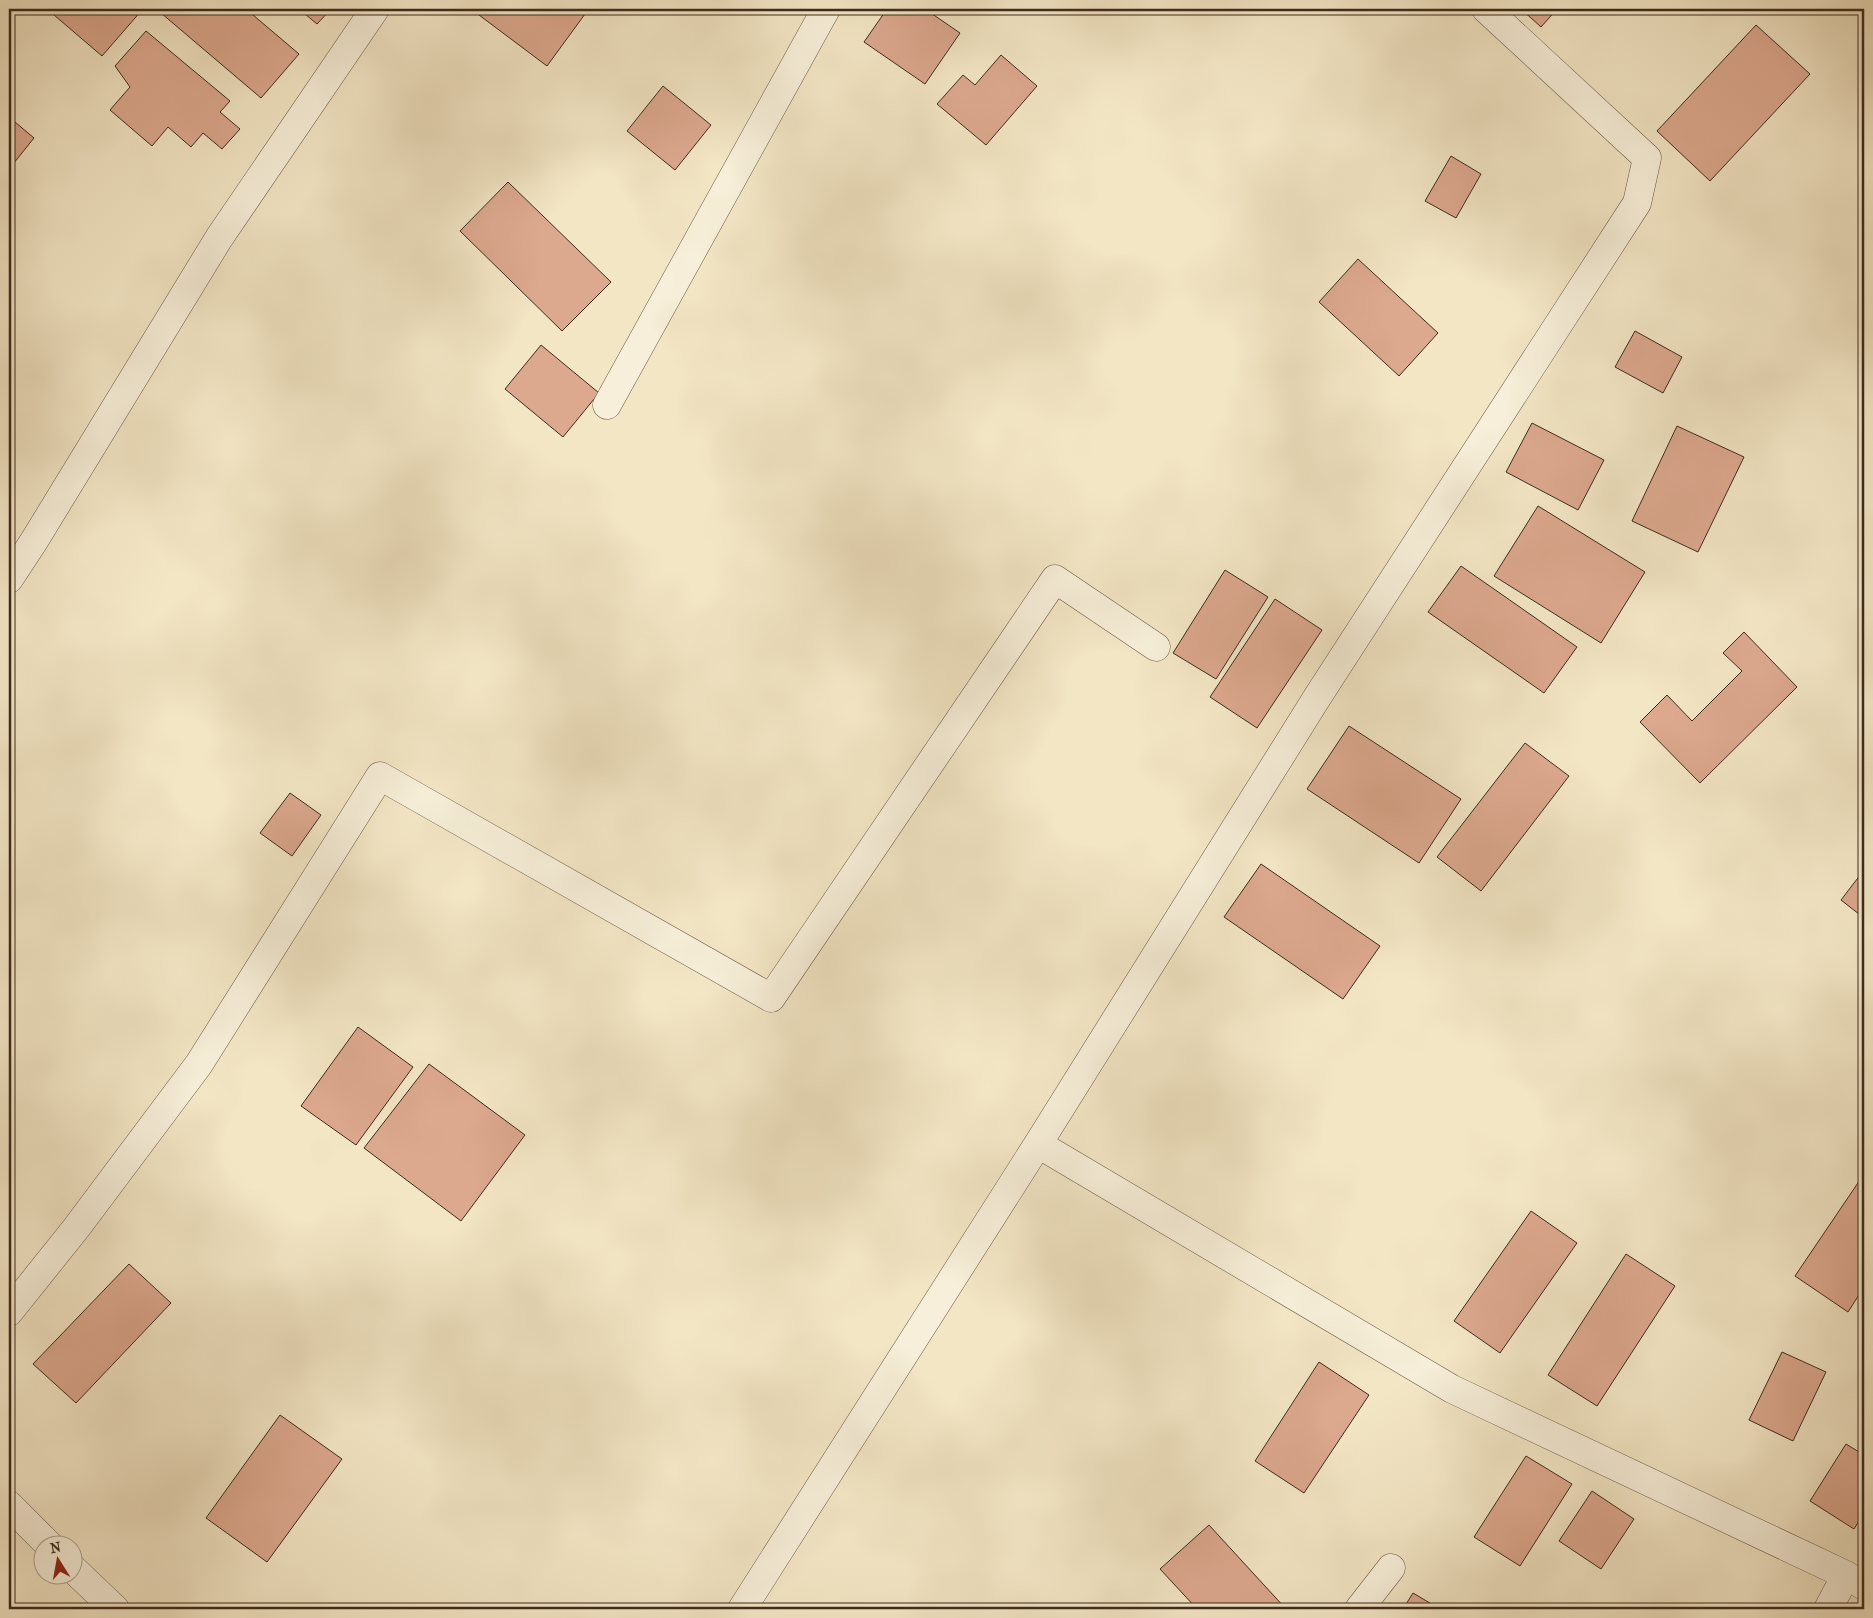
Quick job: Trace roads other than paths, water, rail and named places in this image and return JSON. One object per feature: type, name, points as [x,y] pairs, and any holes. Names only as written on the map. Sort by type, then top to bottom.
[{"type":"street","points":[[9,579],[219,238],[375,9]]},
{"type":"street","points":[[607,405],[826,9]]},
{"type":"street","points":[[742,1609],[1038,1144],[1318,696],[1637,203],[1647,158],[1486,9]]},
{"type":"street","points":[[9,1312],[77,1227],[199,1064],[380,776],[771,998],[1055,579],[1156,647]]},
{"type":"street","points":[[1038,1144],[1452,1389],[1855,1580],[1828,1609]]},
{"type":"street","points":[[9,1506],[40,1536]]},
{"type":"street","points":[[1360,1609],[1390,1568]]},
{"type":"street","points":[[82,1578],[115,1609]]}]
